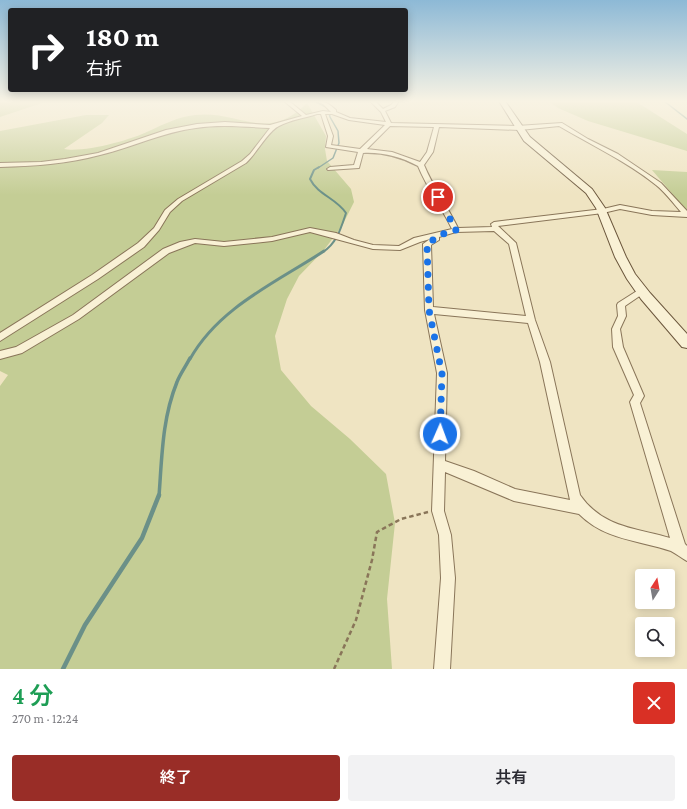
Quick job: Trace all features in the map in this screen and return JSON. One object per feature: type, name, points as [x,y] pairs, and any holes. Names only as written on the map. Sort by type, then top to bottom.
[{"type":"street","points":[[0,165],[42,164],[83,158],[149,136],[167,132]]},
{"type":"street","points":[[0,337],[95,277],[141,245],[157,229],[167,211],[180,200],[244,162],[252,155],[269,132]]},
{"type":"street","points":[[329,132],[331,136],[328,146],[361,151],[385,152],[407,157],[421,165],[425,175],[445,208],[456,230]]},
{"type":"street","points":[[330,169],[357,167],[361,151],[381,132]]},
{"type":"street","points":[[421,165],[430,152],[435,132]]},
{"type":"street","points":[[523,132],[527,139],[589,191],[603,211],[625,266],[642,291],[687,343]]},
{"type":"street","points":[[573,132],[616,155],[659,184],[686,215]]},
{"type":"street","points":[[683,550],[618,532],[594,520],[580,508],[575,498],[545,362],[531,320],[512,243],[496,229],[494,224],[603,211],[620,207],[652,213],[686,215]]},
{"type":"street","points":[[0,355],[19,350],[76,317],[166,251],[183,244],[195,241],[224,244],[272,239],[310,230],[373,247],[400,248],[417,240],[456,230],[496,229]]},
{"type":"street","points":[[440,235],[427,244],[429,310],[442,374],[438,464],[438,512],[445,535],[448,578],[442,669]]},
{"type":"street","points":[[642,291],[621,305],[622,316],[616,329],[618,347],[639,396],[635,402],[683,550]]},
{"type":"street","points":[[429,310],[531,320]]},
{"type":"street","points":[[438,464],[474,477],[514,495],[580,508]]},
{"type":"path","points":[[334,669],[356,620],[372,560],[377,532],[394,521],[420,513],[438,512]]},
{"type":"green space","points":[[0,132],[89,132],[64,149],[72,150],[107,145],[147,132],[324,132],[326,136],[325,149],[327,161],[351,189],[354,202],[342,226],[324,250],[299,276],[287,299],[275,336],[281,370],[311,406],[350,439],[386,474],[395,523],[387,599],[392,669],[0,669],[0,386],[8,375],[0,371]]},
{"type":"green space","points":[[625,132],[684,132],[687,134],[687,151]]},
{"type":"green space","points":[[652,170],[687,172],[687,211]]},
{"type":"waterway","points":[[318,168],[333,158],[339,143],[338,132]]},
{"type":"waterway","points":[[319,167],[314,170],[310,179],[322,193],[342,208],[346,213],[335,240],[323,252]]},
{"type":"waterway","points":[[190,359],[202,341],[233,310],[250,297],[324,251]]},
{"type":"waterway","points":[[159,496],[162,453],[168,410],[177,382],[190,358]]},
{"type":"waterway","points":[[63,669],[85,625],[142,538],[159,495]]},
{"type":"route","points":[[438,197],[456,230],[440,235],[427,244],[429,310],[442,374],[440,434]]}]
